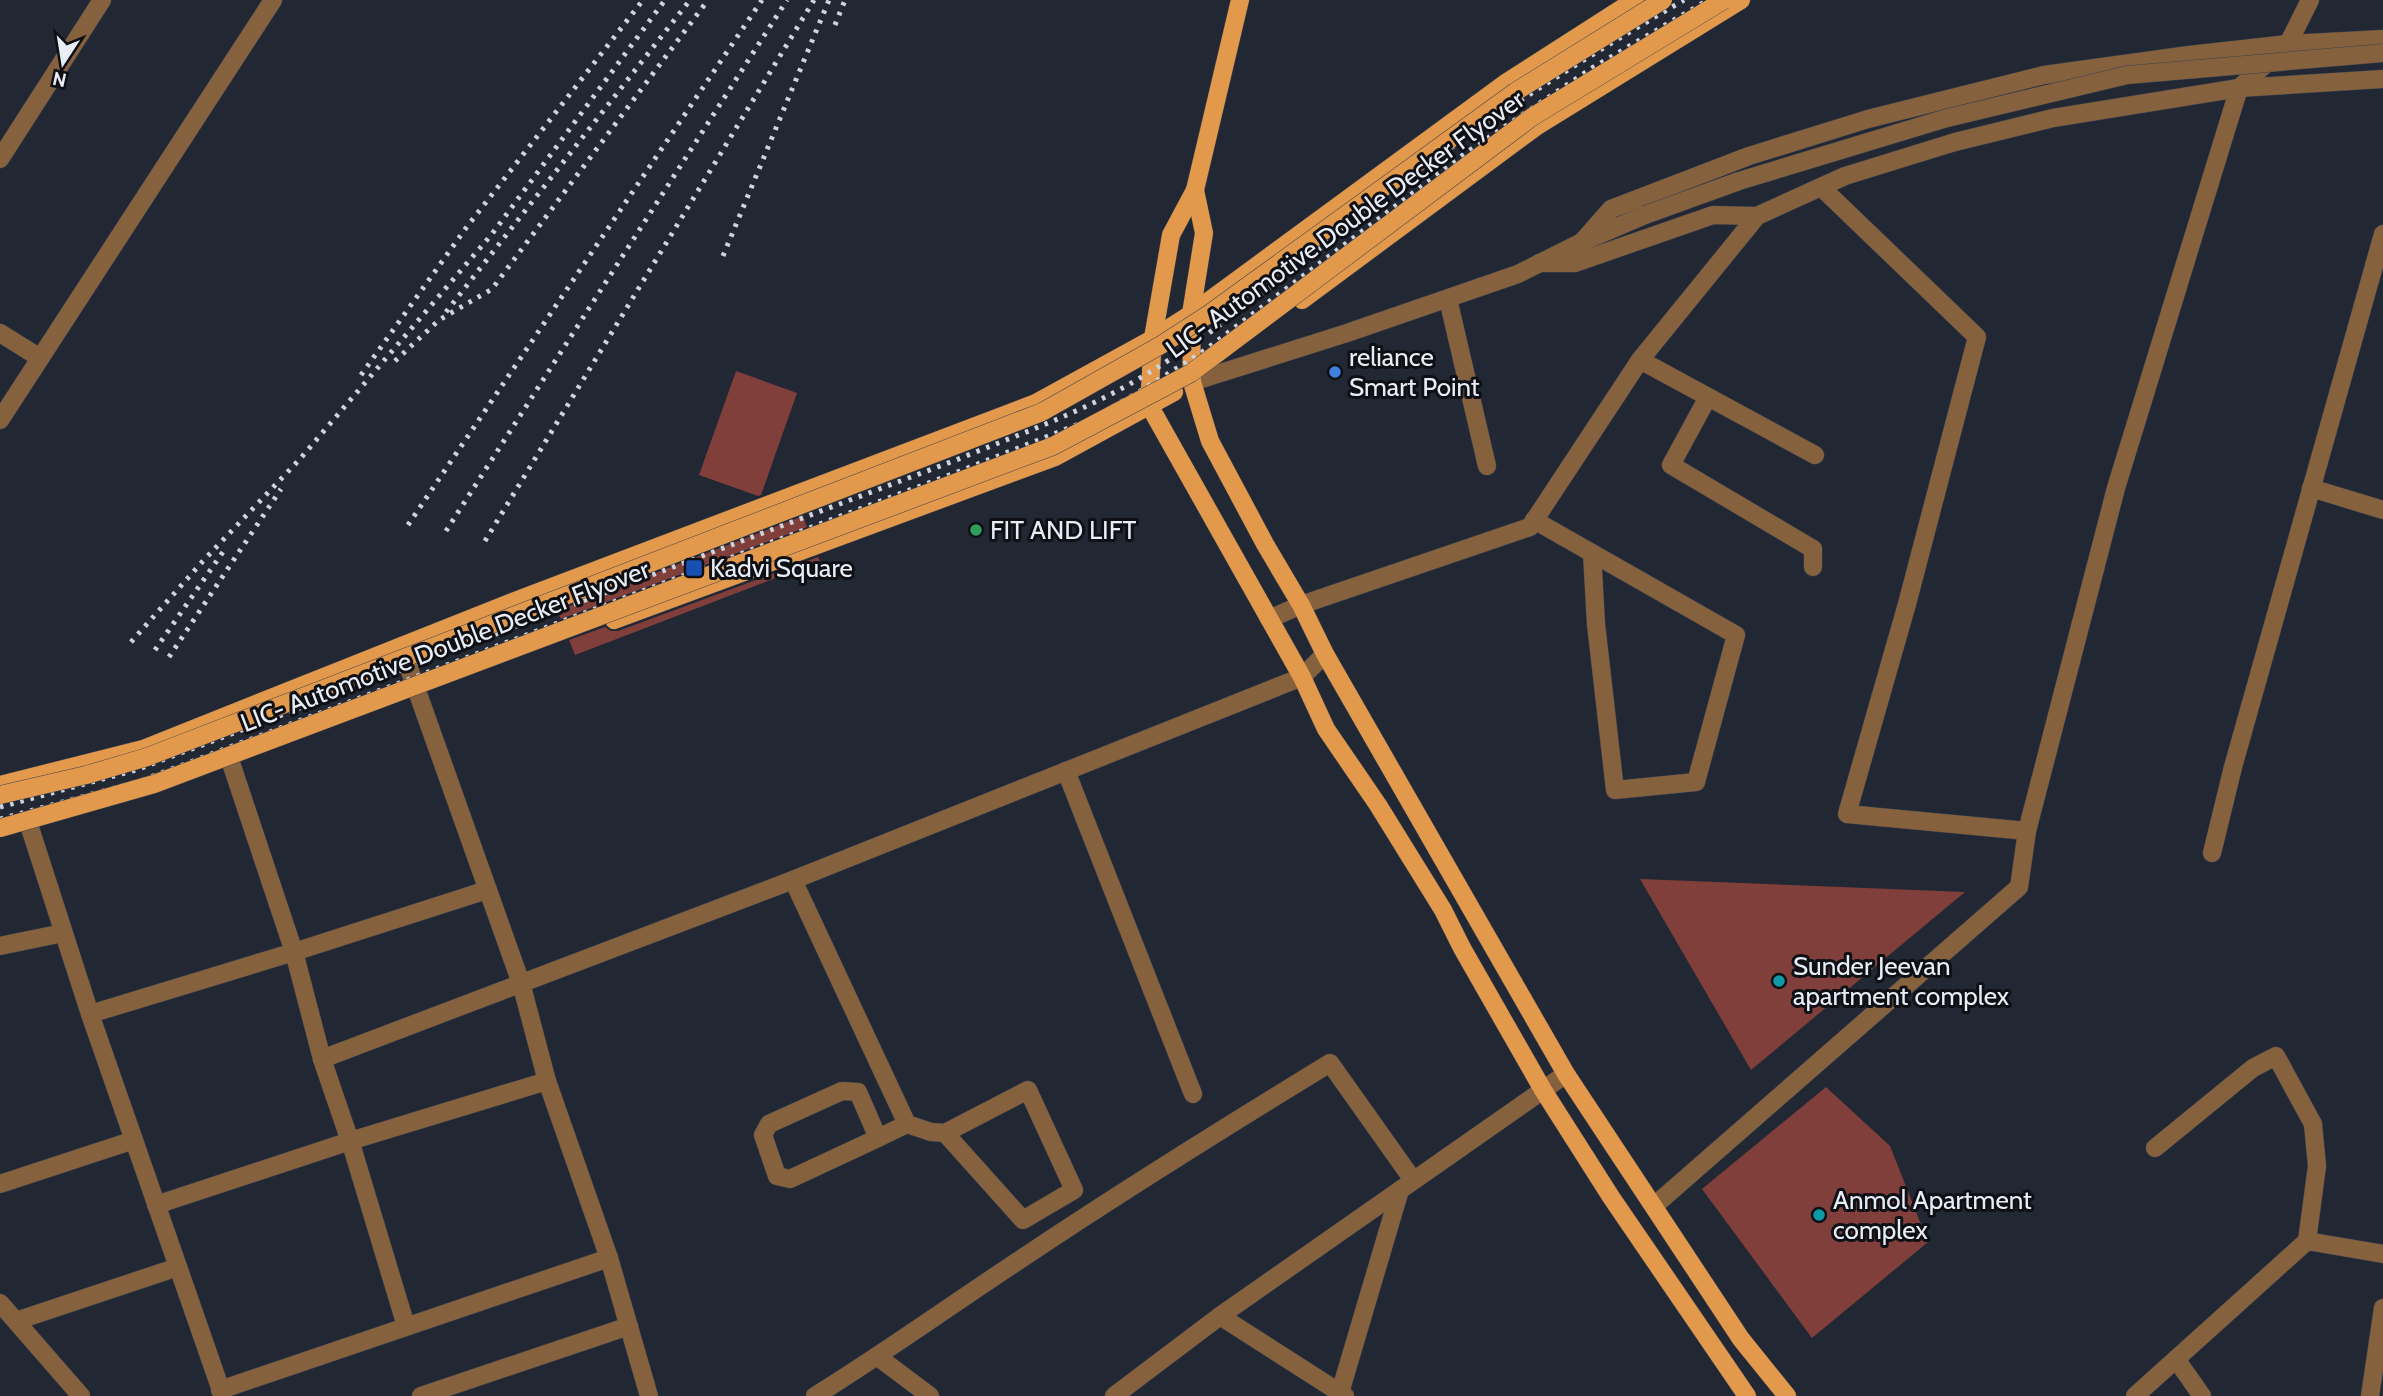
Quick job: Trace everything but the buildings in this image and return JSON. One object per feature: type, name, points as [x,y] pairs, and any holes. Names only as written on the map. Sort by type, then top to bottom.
[{"type":"main road","points":[[1240,0],[1195,190],[1171,235],[1153,338],[1149,405],[1302,677],[1326,729],[1378,805],[1443,910],[1543,1090],[1611,1197],[1747,1396]]},
{"type":"main road","points":[[0,785],[143,749],[401,646],[1037,403],[1191,314],[1507,82],[1635,0]]},
{"type":"main road","name":"LIC- Automotive Double Decker Flyover","points":[[0,795],[86,775],[146,757],[1042,412],[1161,345],[1209,314],[1515,92],[1663,0]]},
{"type":"main road","name":"LIC- Automotive Double Decker Flyover","points":[[0,828],[154,784],[1053,446],[1191,373],[1532,117],[1724,0]]},
{"type":"main road","points":[[0,836],[153,792],[1055,457],[1192,382],[1537,126],[1741,0]]},
{"type":"main road","points":[[1195,190],[1204,233],[1191,314],[1192,382],[1210,440],[1325,654],[1566,1074],[1741,1339],[1787,1396]]},
{"type":"street","points":[[0,159],[102,0]]},
{"type":"street","points":[[0,420],[273,0]]},
{"type":"street","points":[[1654,1206],[2019,887],[2027,831],[2116,488],[2239,88],[2288,44],[2309,0]]},
{"type":"street","points":[[1582,242],[1611,209],[1749,156],[1868,119],[2044,75],[2288,44],[2383,39]]},
{"type":"street","points":[[1192,382],[1518,274],[1645,215],[1739,181],[1947,118],[2127,75],[2383,53]]},
{"type":"street","points":[[1269,619],[1301,605],[1530,527],[1640,360],[1758,216],[1845,176],[1955,142],[2053,118],[2239,88],[2383,79]]},
{"type":"street","points":[[1821,187],[1977,337],[1910,591],[1847,814],[2027,831]]},
{"type":"street","points":[[1539,263],[1575,263],[1713,215],[1758,216]]},
{"type":"street","points":[[2212,853],[2233,767],[2383,234]]},
{"type":"street","points":[[1448,299],[1488,466]]},
{"type":"street","points":[[0,333],[40,358]]},
{"type":"street","points":[[1640,360],[1815,455]]},
{"type":"street","points":[[1708,397],[1671,465],[1813,549],[1813,567]]},
{"type":"street","points":[[2311,488],[2383,510]]},
{"type":"street","points":[[1534,520],[1592,553],[1735,635],[1696,782],[1615,789],[1596,624],[1592,553]]},
{"type":"street","points":[[401,646],[521,983],[547,1081],[609,1258],[649,1396]]},
{"type":"street","points":[[322,1059],[793,880],[1302,677],[1325,654]]},
{"type":"street","points":[[231,763],[294,952],[322,1059],[406,1326]]},
{"type":"street","points":[[1066,771],[1193,1094]]},
{"type":"street","points":[[30,828],[90,1014],[221,1393],[406,1326],[609,1258]]},
{"type":"street","points":[[793,880],[907,1124]]},
{"type":"street","points":[[90,1014],[487,890]]},
{"type":"street","points":[[0,946],[63,933]]},
{"type":"street","points":[[2135,1396],[2307,1241],[2317,1166],[2313,1124],[2276,1056],[2253,1068],[2155,1148]]},
{"type":"street","points":[[815,1396],[878,1357],[1024,1257],[1330,1063],[1407,1185],[1341,1395],[1220,1316]]},
{"type":"street","points":[[1114,1396],[1220,1316],[1566,1074]]},
{"type":"street","points":[[156,1205],[349,1141],[547,1081]]},
{"type":"street","points":[[878,1138],[858,1092],[852,1090],[842,1091],[769,1124],[763,1135],[777,1176],[790,1179],[878,1138],[907,1124],[945,1133],[1028,1090],[1074,1190],[1023,1220],[945,1133]]},
{"type":"street","points":[[0,1182],[134,1140]]},
{"type":"street","points":[[2307,1241],[2383,1254]]},
{"type":"street","points":[[16,1321],[178,1267]]},
{"type":"street","points":[[0,1303],[80,1396]]},
{"type":"street","points":[[2370,1396],[2383,1308]]},
{"type":"street","points":[[421,1396],[629,1326]]},
{"type":"street","points":[[878,1357],[930,1396]]},
{"type":"street","points":[[2176,1359],[2203,1396]]},
{"type":"railway","points":[[361,375],[466,228],[643,0]]},
{"type":"railway","points":[[131,642],[300,459],[492,234],[665,0]]},
{"type":"railway","points":[[446,312],[690,0]]},
{"type":"railway","points":[[395,361],[439,320],[492,289],[708,0]]},
{"type":"railway","points":[[408,525],[762,0]]},
{"type":"railway","points":[[446,531],[787,0]]},
{"type":"railway","points":[[485,541],[814,0]]},
{"type":"railway","points":[[723,256],[829,0]]},
{"type":"railway","points":[[835,25],[845,0]]},
{"type":"railway","points":[[0,807],[136,770],[956,460],[1092,404],[1135,381],[1204,336],[1469,135],[1684,0]]},
{"type":"railway","points":[[0,819],[140,781],[1089,420],[1201,353],[1467,152],[1592,68],[1708,0]]},
{"type":"railway","points":[[169,657],[281,489]]},
{"type":"railway","points":[[155,650],[225,549]]},
{"type":"place","name":"reliance Smart Point","points":[[1335,372]]},
{"type":"place","name":"FIT AND LIFT","points":[[976,530]]},
{"type":"place","name":"Kadvi Square","points":[[694,568]]},
{"type":"place","name":"Sunder Jeevan apartment complex","points":[[1779,981]]},
{"type":"place","name":"Anmol Apartment complex","points":[[1819,1215]]}]
